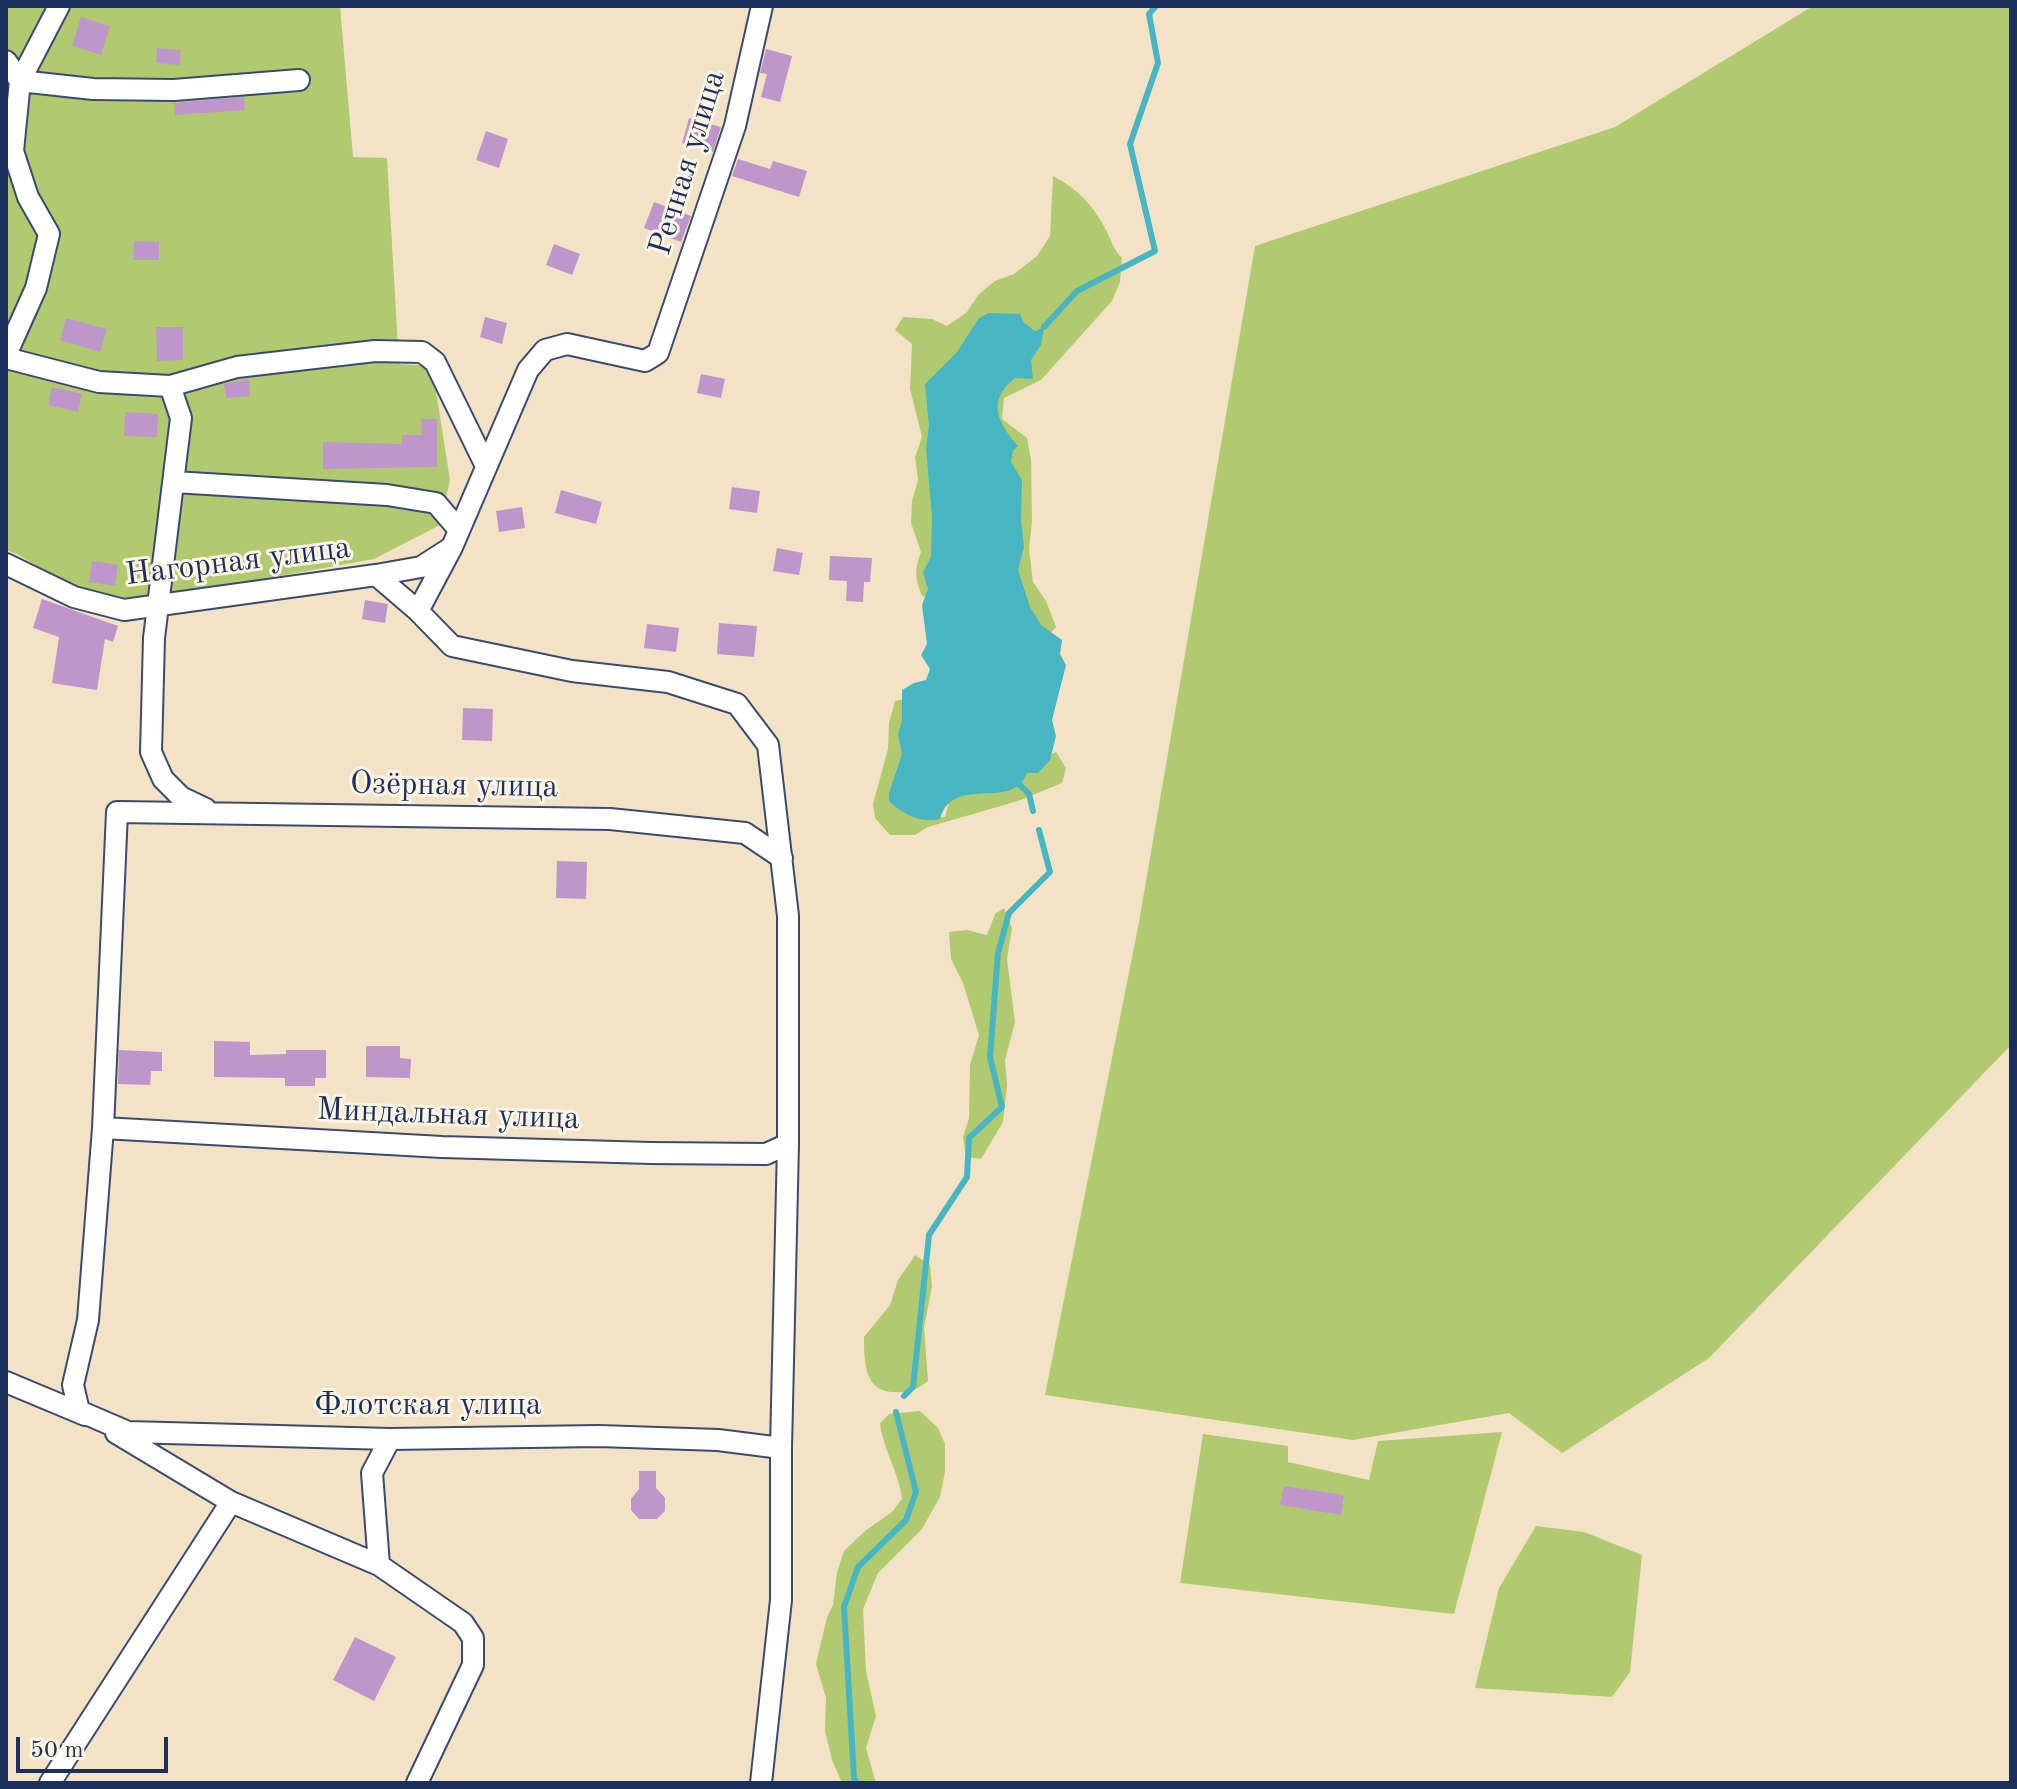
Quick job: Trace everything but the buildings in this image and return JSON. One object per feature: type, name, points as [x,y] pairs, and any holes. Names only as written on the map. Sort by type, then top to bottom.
[{"type":"street","points":[[59,6],[20,81],[13,151],[28,197],[49,234],[36,288],[6,356],[99,382],[170,386],[237,367],[375,351],[422,352],[435,362],[486,466],[456,538],[418,611]]},
{"type":"street","name":"Речная улица","points":[[486,466],[528,370],[545,350],[567,344],[645,361],[658,353],[735,126],[762,6]]},
{"type":"street","points":[[6,61],[20,81],[93,89],[174,90],[299,80]]},
{"type":"street","points":[[6,182],[28,197]]},
{"type":"street","points":[[170,386],[181,418],[154,638],[151,752],[163,779],[181,797],[214,812]]},
{"type":"street","points":[[174,482],[387,495],[436,503],[456,538]]},
{"type":"street","points":[[376,575],[421,567],[456,538]]},
{"type":"street","name":"Нагорная улица","points":[[6,564],[74,597],[124,610],[376,575],[452,646],[572,671],[668,682],[737,704],[768,745],[782,858]]},
{"type":"street","name":"Озёрная улица","points":[[103,1128],[117,812],[610,819],[745,833],[782,858]]},
{"type":"street","points":[[761,1783],[781,1600],[788,1144],[788,916],[782,858]]},
{"type":"street","points":[[79,1411],[73,1385],[88,1320],[103,1128]]},
{"type":"street","name":"Миндальная улица","points":[[103,1128],[442,1147],[651,1153],[766,1154],[788,1144]]},
{"type":"street","points":[[6,1382],[79,1411],[231,1502],[379,1565],[463,1623],[473,1638],[473,1665],[417,1783]]},
{"type":"street","name":"Флотская улица","points":[[79,1411],[128,1432],[390,1439],[599,1436],[718,1440],[781,1448]]},
{"type":"street","points":[[379,1565],[372,1473],[390,1439]]},
{"type":"street","points":[[50,1783],[231,1502]]},
{"type":"green space","points":[[6,6],[340,6],[353,157],[387,158],[399,364],[432,366],[450,480],[440,525],[374,559],[145,600],[83,593],[6,550]]},
{"type":"green space","points":[[1813,6],[2011,6],[2011,1045],[1709,1358],[1562,1453],[1509,1413],[1353,1440],[1045,1395],[1139,922],[1255,246],[1615,127]]},
{"type":"green space","points":[[1053,176],[1070,186],[1090,206],[1122,258],[1120,282],[1112,301],[1041,380],[1004,398],[1002,419],[1027,438],[1031,460],[1029,549],[1033,582],[1046,601],[1056,627],[1050,634],[1034,625],[1014,581],[1018,539],[1009,494],[1017,482],[1001,463],[1005,445],[993,417],[990,398],[994,369],[1026,357],[1026,338],[1013,321],[991,324],[979,332],[983,341],[992,348],[990,353],[960,385],[949,408],[943,434],[935,434],[928,446],[937,502],[933,553],[927,574],[931,598],[922,596],[918,584],[916,569],[921,552],[911,523],[912,501],[918,480],[915,457],[922,437],[910,389],[912,344],[895,330],[903,317],[932,319],[947,326],[967,312],[979,294],[995,281],[1014,274],[1037,256],[1050,236]]},
{"type":"green space","points":[[905,699],[929,819],[945,817],[950,799],[1056,752],[1066,768],[1062,783],[1018,801],[928,827],[915,835],[890,835],[875,818],[873,804],[888,749],[889,723],[895,701]]},
{"type":"green space","points":[[1004,908],[1012,928],[1007,959],[1015,1022],[1005,1060],[1007,1085],[1003,1122],[981,1159],[966,1157],[963,1137],[969,1118],[970,1065],[979,1035],[963,983],[951,959],[949,932],[967,930],[987,935],[995,914]]},
{"type":"green space","points":[[915,1255],[930,1265],[932,1286],[924,1328],[928,1381],[915,1390],[892,1392],[876,1386],[871,1380],[864,1355],[864,1337],[890,1305],[898,1280]]},
{"type":"green space","points":[[920,1411],[938,1428],[945,1444],[945,1472],[940,1497],[922,1529],[878,1573],[863,1609],[866,1671],[876,1716],[866,1748],[876,1783],[842,1783],[825,1731],[826,1698],[816,1664],[844,1551],[892,1512],[902,1499],[880,1423],[889,1414]]},
{"type":"green space","points":[[1502,1432],[1454,1614],[1180,1583],[1203,1434],[1288,1446],[1288,1462],[1369,1480],[1378,1441]]},
{"type":"green space","points":[[1536,1526],[1584,1532],[1642,1555],[1630,1672],[1612,1697],[1475,1688],[1499,1588]]},
{"type":"water","points":[[989,313],[1020,314],[1023,322],[1035,331],[1044,327],[1041,345],[1031,360],[1033,379],[1015,378],[1000,395],[998,412],[1005,429],[1018,446],[1013,451],[1011,462],[1022,480],[1024,547],[1018,570],[1030,607],[1041,625],[1062,640],[1060,654],[1066,665],[1052,720],[1056,736],[1050,760],[1038,773],[1027,773],[1020,784],[1011,790],[954,799],[940,819],[926,820],[906,814],[889,801],[902,754],[898,734],[902,721],[902,690],[926,680],[930,669],[921,655],[927,644],[922,605],[928,589],[923,572],[931,557],[932,517],[925,384],[957,352],[979,318]]},
{"type":"waterway","points":[[1044,327],[1077,291],[1155,251],[1130,144],[1158,63],[1149,14],[1156,6]]},
{"type":"waterway","points":[[1020,785],[1029,794],[1033,811]]},
{"type":"waterway","points":[[904,1396],[913,1387],[929,1235],[967,1177],[969,1138],[1002,1107],[990,1057],[998,953],[1009,913],[1050,872],[1039,830]]},
{"type":"waterway","points":[[857,1783],[854,1778],[844,1607],[858,1567],[906,1520],[916,1492],[896,1412]]}]
